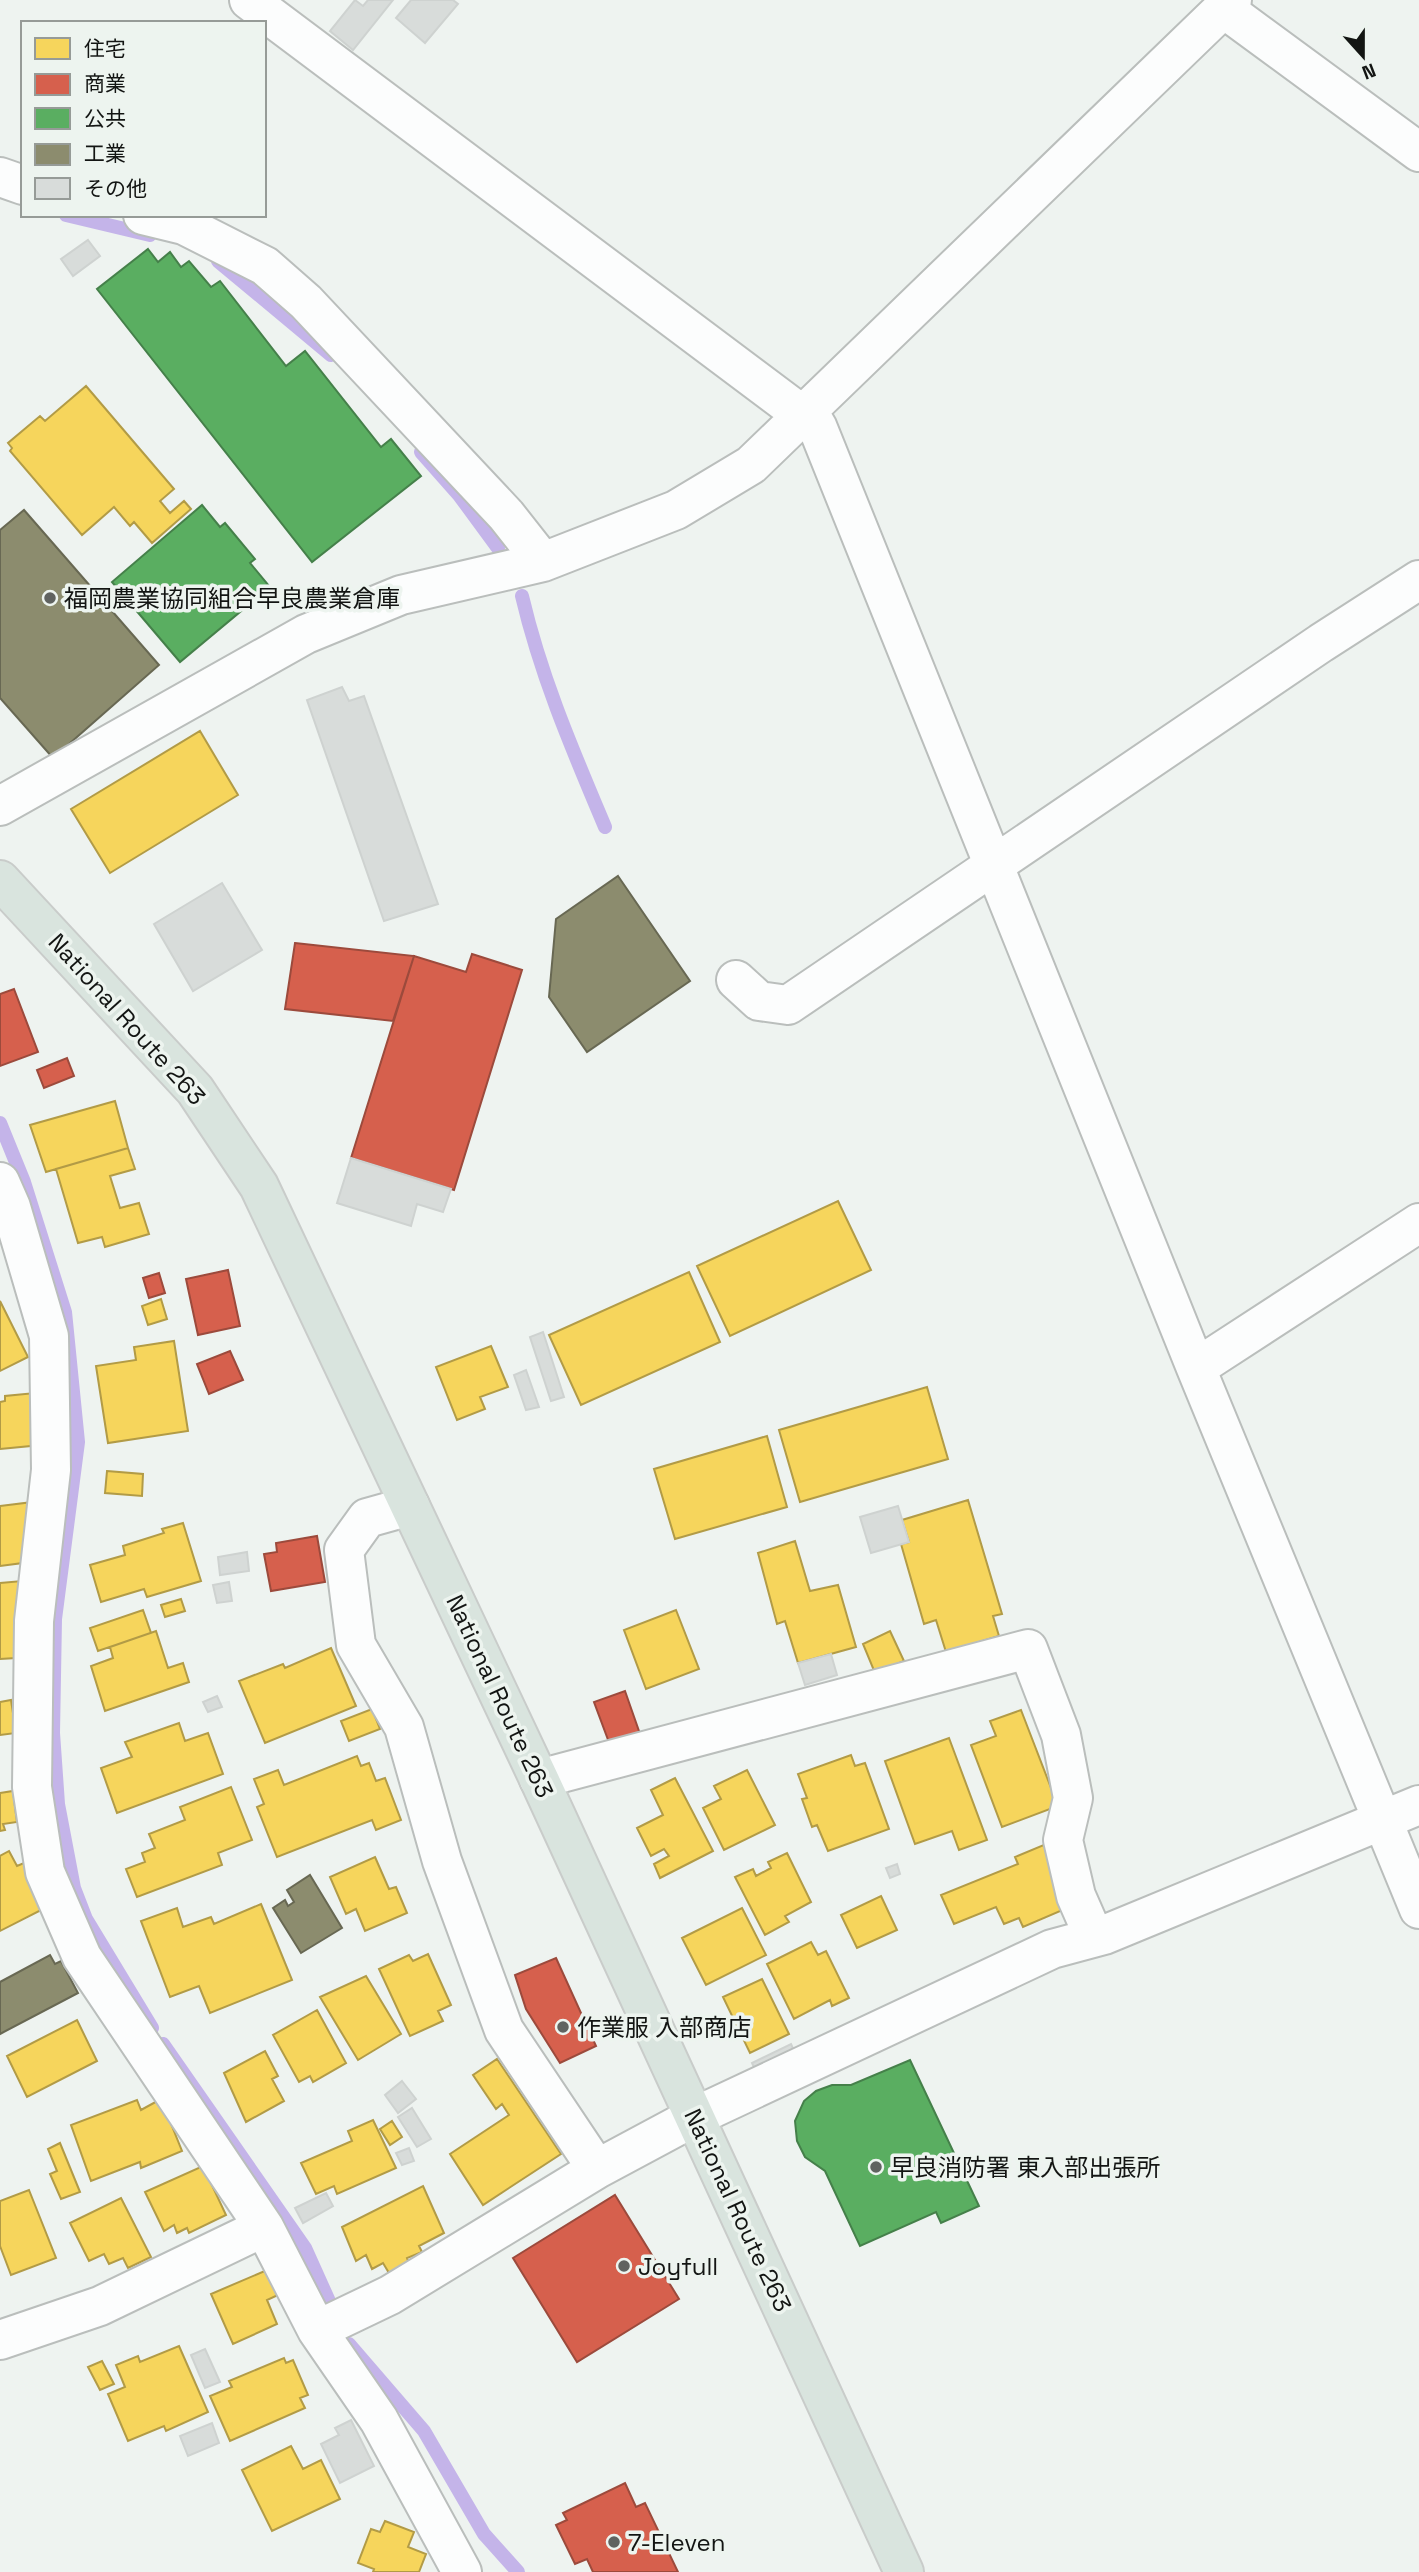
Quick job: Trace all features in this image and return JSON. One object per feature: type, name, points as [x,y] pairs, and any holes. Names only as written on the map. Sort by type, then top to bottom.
[{"type":"highway","name":"National Route 263","points":[[0,880],[195,1090],[259,1186],[540,1779],[904,2572]]},
{"type":"street","points":[[249,0],[817,426],[1196,1368],[1419,1909]]},
{"type":"street","points":[[0,806],[306,634],[401,595],[543,562],[676,510],[751,465],[1222,3],[1419,152]]},
{"type":"street","points":[[0,177],[21,185]]},
{"type":"street","points":[[151,217],[184,225],[265,266],[306,302],[497,505],[543,562]]},
{"type":"street","points":[[736,980],[759,1001],[788,1005],[1321,643],[1419,580]]},
{"type":"street","points":[[0,1182],[49,1336],[51,1470],[34,1621],[32,1787],[45,1872],[82,1957],[264,2227],[317,2329],[379,2420],[462,2572]]},
{"type":"street","points":[[1196,1368],[1419,1223]]},
{"type":"street","points":[[410,1506],[367,1518],[344,1550],[356,1646],[404,1727],[442,1861],[503,2030],[597,2169]]},
{"type":"street","points":[[540,1779],[1028,1649],[1061,1735],[1073,1798],[1063,1840],[1076,1896],[1094,1937]]},
{"type":"street","points":[[317,2329],[390,2295],[597,2169],[695,2117],[1052,1949],[1094,1937],[1419,1805]]},
{"type":"street","points":[[0,2340],[100,2306],[264,2227]]},
{"type":"building: 住宅","points":[[86,386],[174,489],[160,501],[170,513],[184,501],[191,509],[152,543],[134,522],[130,526],[114,507],[82,535],[10,451],[12,448],[8,443],[40,416],[45,421]]},
{"type":"building: 住宅","points":[[200,731],[238,795],[110,873],[71,809]]},
{"type":"building: 住宅","points":[[115,1101],[128,1148],[46,1172],[30,1125]]},
{"type":"building: 住宅","points":[[128,1148],[135,1169],[110,1176],[120,1208],[139,1203],[149,1234],[105,1247],[102,1237],[78,1243],[56,1169]]},
{"type":"building: 住宅","points":[[838,1201],[871,1270],[730,1336],[697,1266]]},
{"type":"building: 住宅","points":[[689,1272],[720,1342],[581,1405],[549,1335]]},
{"type":"building: 住宅","points":[[161,1299],[167,1319],[148,1325],[142,1306]]},
{"type":"building: 住宅","points":[[0,1301],[28,1357],[0,1371]]},
{"type":"building: 住宅","points":[[174,1341],[188,1431],[108,1443],[96,1366],[136,1360],[134,1347]]},
{"type":"building: 住宅","points":[[491,1346],[508,1387],[480,1397],[485,1409],[457,1420],[436,1367]]},
{"type":"building: 住宅","points":[[927,1387],[948,1459],[800,1502],[779,1430]]},
{"type":"building: 住宅","points":[[35,1393],[41,1445],[0,1449],[0,1402],[5,1401],[5,1396]]},
{"type":"building: 住宅","points":[[767,1436],[787,1507],[675,1539],[654,1469]]},
{"type":"building: 住宅","points":[[107,1471],[143,1474],[142,1496],[105,1493]]},
{"type":"building: 住宅","points":[[968,1500],[1002,1614],[993,1616],[999,1636],[946,1652],[936,1620],[924,1624],[901,1544],[909,1542],[902,1520]]},
{"type":"building: 住宅","points":[[33,1502],[30,1562],[0,1566],[0,1506]]},
{"type":"building: 住宅","points":[[183,1523],[201,1581],[147,1597],[144,1589],[101,1602],[90,1565],[125,1555],[123,1546],[164,1533],[162,1529]]},
{"type":"building: 住宅","points":[[795,1541],[810,1591],[838,1585],[856,1647],[798,1663],[785,1621],[777,1624],[758,1553]]},
{"type":"building: 住宅","points":[[22,1581],[16,1658],[0,1659],[0,1583]]},
{"type":"building: 住宅","points":[[181,1599],[185,1611],[165,1617],[161,1605]]},
{"type":"building: 住宅","points":[[143,1610],[151,1633],[98,1651],[90,1628]]},
{"type":"building: 住宅","points":[[676,1610],[699,1669],[646,1689],[624,1630]]},
{"type":"building: 住宅","points":[[156,1631],[168,1668],[183,1663],[189,1682],[105,1711],[91,1666],[113,1658],[110,1647]]},
{"type":"building: 住宅","points":[[890,1631],[904,1661],[875,1673],[863,1644]]},
{"type":"building: 住宅","points":[[331,1648],[356,1706],[265,1743],[239,1681],[283,1664],[285,1668]]},
{"type":"building: 住宅","points":[[11,1700],[16,1733],[0,1735],[0,1702]]},
{"type":"building: 住宅","points":[[372,1709],[380,1729],[349,1741],[341,1721]]},
{"type":"building: 住宅","points":[[1021,1710],[1058,1806],[1002,1827],[971,1745],[996,1736],[990,1721]]},
{"type":"building: 住宅","points":[[179,1723],[185,1741],[208,1733],[223,1774],[117,1813],[101,1768],[132,1757],[125,1742]]},
{"type":"building: 住宅","points":[[949,1738],[987,1840],[959,1850],[952,1831],[915,1844],[885,1761]]},
{"type":"building: 住宅","points":[[851,1755],[855,1766],[865,1763],[889,1829],[828,1851],[817,1825],[812,1827],[802,1799],[807,1798],[798,1774]]},
{"type":"building: 住宅","points":[[357,1756],[361,1766],[369,1763],[376,1781],[385,1778],[401,1820],[376,1830],[372,1820],[277,1857],[257,1807],[264,1804],[254,1779],[278,1770],[284,1785]]},
{"type":"building: 住宅","points":[[747,1770],[775,1825],[724,1850],[703,1808],[721,1799],[714,1786]]},
{"type":"building: 住宅","points":[[675,1778],[713,1851],[660,1878],[654,1864],[669,1856],[664,1849],[651,1856],[637,1828],[663,1815],[651,1790]]},
{"type":"building: 住宅","points":[[231,1787],[252,1840],[218,1853],[222,1865],[137,1897],[126,1869],[145,1862],[142,1853],[155,1848],[149,1834],[185,1820],[180,1807]]},
{"type":"building: 住宅","points":[[13,1791],[17,1822],[3,1824],[5,1830],[0,1831],[0,1793]]},
{"type":"building: 住宅","points":[[1046,1844],[1065,1909],[1023,1927],[1019,1918],[1004,1924],[996,1907],[954,1924],[941,1895],[1018,1864],[1015,1857]]},
{"type":"building: 住宅","points":[[9,1851],[17,1866],[24,1863],[47,1907],[0,1931],[0,1856]]},
{"type":"building: 住宅","points":[[787,1853],[811,1902],[785,1916],[789,1922],[765,1935],[735,1877],[753,1869],[756,1876],[771,1868],[768,1862]]},
{"type":"building: 住宅","points":[[375,1857],[389,1889],[396,1887],[407,1913],[365,1931],[356,1909],[346,1914],[330,1877]]},
{"type":"building: 住宅","points":[[881,1896],[897,1930],[857,1948],[841,1915]]},
{"type":"building: 住宅","points":[[261,1904],[292,1980],[210,2013],[199,1986],[170,1997],[141,1921],[177,1908],[183,1927],[211,1917],[214,1924]]},
{"type":"building: 住宅","points":[[742,1908],[766,1955],[706,1985],[682,1938]]},
{"type":"building: 住宅","points":[[811,1942],[818,1955],[826,1951],[849,1998],[832,2006],[830,2000],[794,2019],[767,1964]]},
{"type":"building: 住宅","points":[[428,1954],[451,2005],[438,2011],[443,2021],[410,2036],[379,1969],[409,1955],[413,1961]]},
{"type":"building: 住宅","points":[[366,1976],[401,2034],[358,2060],[320,1997]]},
{"type":"building: 住宅","points":[[762,1979],[789,2034],[750,2053],[723,1997]]},
{"type":"building: 住宅","points":[[317,2010],[346,2063],[313,2082],[310,2076],[299,2082],[273,2035]]},
{"type":"building: 住宅","points":[[77,2020],[97,2061],[27,2097],[7,2056]]},
{"type":"building: 住宅","points":[[265,2051],[278,2076],[272,2079],[284,2101],[246,2122],[224,2073]]},
{"type":"building: 住宅","points":[[497,2059],[561,2154],[483,2205],[450,2154],[509,2115],[502,2104],[496,2109],[473,2075]]},
{"type":"building: 住宅","points":[[161,2099],[182,2151],[141,2168],[140,2162],[91,2181],[71,2125],[137,2100],[141,2110]]},
{"type":"building: 住宅","points":[[373,2120],[396,2168],[337,2194],[334,2186],[316,2194],[301,2163],[352,2141],[348,2131]]},
{"type":"building: 住宅","points":[[392,2121],[402,2137],[390,2145],[380,2129]]},
{"type":"building: 住宅","points":[[60,2143],[80,2192],[61,2199],[50,2174],[57,2171],[48,2149]]},
{"type":"building: 住宅","points":[[203,2166],[226,2215],[189,2233],[187,2228],[177,2233],[174,2225],[164,2231],[145,2192]]},
{"type":"building: 住宅","points":[[423,2186],[444,2233],[419,2246],[422,2252],[407,2258],[410,2266],[389,2273],[383,2263],[372,2269],[366,2255],[356,2261],[342,2227]]},
{"type":"building: 住宅","points":[[29,2190],[56,2258],[11,2275],[0,2246],[0,2201]]},
{"type":"building: 住宅","points":[[121,2198],[151,2257],[128,2268],[123,2258],[109,2264],[104,2254],[89,2261],[70,2223]]},
{"type":"building: 住宅","points":[[267,2270],[278,2295],[267,2300],[277,2324],[233,2344],[211,2294]]},
{"type":"building: 住宅","points":[[179,2346],[208,2412],[166,2431],[164,2426],[128,2441],[108,2394],[125,2387],[116,2365],[138,2356],[140,2362]]},
{"type":"building: 住宅","points":[[284,2358],[286,2363],[293,2360],[308,2395],[300,2398],[305,2408],[230,2441],[210,2396],[232,2387],[229,2381]]},
{"type":"building: 住宅","points":[[102,2361],[114,2384],[100,2390],[88,2367]]},
{"type":"building: 住宅","points":[[291,2446],[303,2469],[321,2460],[340,2499],[272,2531],[242,2470]]},
{"type":"building: 住宅","points":[[385,2521],[414,2532],[408,2547],[426,2554],[419,2572],[373,2572],[374,2569],[358,2563],[371,2529],[380,2532]]},
{"type":"building: 商業","points":[[295,943],[414,956],[393,1021],[285,1009]]},
{"type":"building: 商業","points":[[472,954],[522,970],[454,1190],[351,1158],[414,956],[466,972]]},
{"type":"building: 商業","points":[[14,989],[38,1052],[0,1066],[0,994]]},
{"type":"building: 商業","points":[[67,1058],[74,1076],[44,1088],[37,1070]]},
{"type":"building: 商業","points":[[228,1270],[240,1326],[198,1335],[186,1279]]},
{"type":"building: 商業","points":[[159,1273],[165,1293],[149,1298],[143,1278]]},
{"type":"building: 商業","points":[[230,1351],[243,1380],[209,1394],[197,1364]]},
{"type":"building: 商業","points":[[317,1536],[325,1582],[271,1591],[264,1554],[277,1552],[276,1543]]},
{"type":"building: 商業","points":[[625,1691],[640,1734],[610,1745],[594,1702]]},
{"type":"building: 商業","name":"作業服 入部商店","points":[[556,1958],[596,2046],[560,2063],[526,2009],[515,1975]]},
{"type":"building: 商業","points":[[615,2195],[679,2299],[577,2362],[513,2258]]},
{"type":"building: 商業","name":"7-Eleven","points":[[625,2483],[636,2507],[645,2503],[678,2572],[593,2572],[587,2559],[575,2564],[556,2525],[567,2520],[563,2513]]},
{"type":"building: 公共","points":[[148,249],[158,262],[170,252],[181,267],[189,261],[211,287],[220,281],[286,366],[305,351],[381,447],[391,439],[421,476],[312,562],[97,289]]},
{"type":"building: 公共","points":[[202,505],[220,527],[225,523],[255,559],[250,563],[270,587],[180,662],[112,582]]},
{"type":"building: 公共","points":[[910,2060],[979,2206],[941,2223],[936,2212],[860,2246],[825,2171],[805,2157],[797,2141],[795,2121],[804,2101],[816,2091],[832,2085],[851,2085]]},
{"type":"building: 工業","name":"福岡農業協同組合早良農業倉庫","points":[[24,510],[159,665],[53,758],[0,698],[0,530]]},
{"type":"building: 工業","points":[[618,876],[690,981],[587,1052],[549,997],[556,919]]},
{"type":"building: 工業","points":[[310,1875],[342,1928],[301,1953],[273,1908],[285,1900],[288,1906],[294,1902],[287,1890]]},
{"type":"building: 工業","points":[[50,1955],[55,1964],[61,1961],[78,1993],[0,2034],[0,1982]]},
{"type":"building: その他","points":[[355,0],[363,6],[368,0],[393,0],[353,50],[330,31]]},
{"type":"building: その他","points":[[411,0],[453,0],[458,4],[425,43],[396,18]]},
{"type":"building: その他","points":[[88,240],[100,256],[73,276],[61,259]]},
{"type":"building: その他","points":[[342,687],[349,701],[364,696],[438,904],[384,921],[307,700]]},
{"type":"building: その他","points":[[222,883],[262,950],[193,991],[154,924]]},
{"type":"building: その他","points":[[351,1158],[451,1189],[443,1212],[417,1204],[411,1226],[337,1203]]},
{"type":"building: その他","points":[[543,1332],[564,1397],[551,1401],[530,1337]]},
{"type":"building: その他","points":[[526,1370],[539,1407],[526,1410],[514,1375]]},
{"type":"building: その他","points":[[898,1506],[909,1542],[871,1553],[860,1517]]},
{"type":"building: その他","points":[[247,1552],[249,1571],[220,1575],[218,1557]]},
{"type":"building: その他","points":[[229,1582],[232,1601],[217,1603],[213,1585]]},
{"type":"building: その他","points":[[831,1654],[837,1675],[805,1685],[798,1663]]},
{"type":"building: その他","points":[[217,1696],[222,1707],[208,1712],[203,1702]]},
{"type":"building: その他","points":[[897,1864],[900,1874],[890,1878],[886,1868]]},
{"type":"building: その他","points":[[791,2044],[795,2053],[756,2072],[752,2063]]},
{"type":"building: その他","points":[[402,2081],[416,2099],[398,2113],[385,2095]]},
{"type":"building: その他","points":[[412,2108],[431,2139],[417,2147],[398,2117]]},
{"type":"building: その他","points":[[409,2148],[414,2161],[402,2165],[396,2153]]},
{"type":"building: その他","points":[[326,2193],[333,2206],[303,2223],[295,2208]]},
{"type":"building: その他","points":[[205,2349],[220,2382],[205,2388],[191,2355]]},
{"type":"building: その他","points":[[351,2420],[374,2466],[340,2483],[321,2444],[339,2435],[335,2428]]},
{"type":"building: その他","points":[[212,2423],[219,2443],[188,2456],[180,2436]]},
{"type":"waterway","points":[[74,217],[150,235]]},
{"type":"waterway","points":[[218,261],[331,355]]},
{"type":"waterway","points":[[421,452],[459,495],[498,548]]},
{"type":"waterway","points":[[522,596],[548,685],[605,827]]},
{"type":"waterway","points":[[0,1123],[24,1182],[65,1312],[78,1442],[55,1619],[53,1733],[58,1804],[74,1888],[86,1919],[152,2028]]},
{"type":"waterway","points":[[163,2044],[305,2248],[337,2319]]},
{"type":"waterway","points":[[349,2344],[424,2431],[484,2534],[518,2572]]},
{"type":"place","name":"福岡農業協同組合早良農業倉庫","points":[[50,598]]},
{"type":"place","name":"作業服 入部商店","points":[[563,2027]]},
{"type":"place","name":"早良消防署 東入部出張所","points":[[876,2167]]},
{"type":"place","name":"Joyfull","points":[[624,2266]]},
{"type":"place","name":"7-Eleven","points":[[614,2542]]}]
